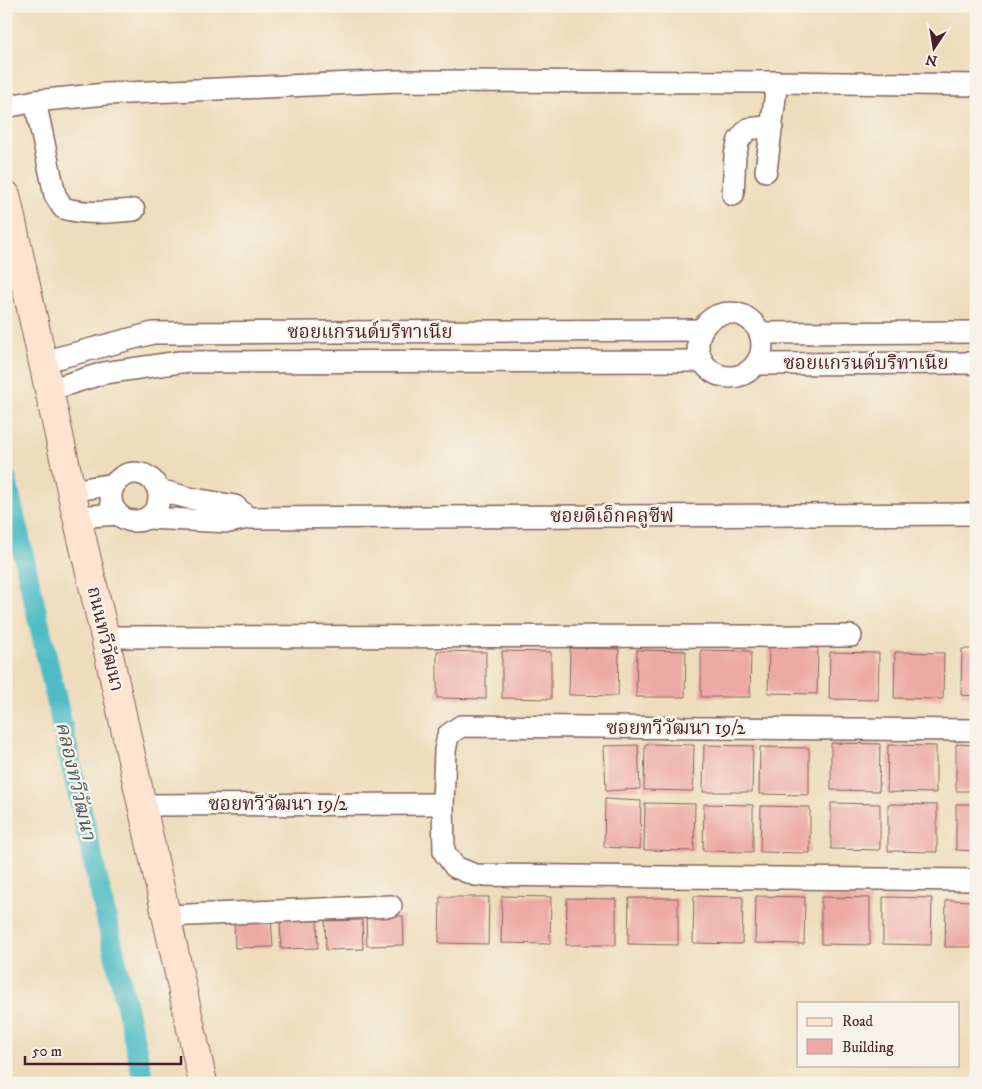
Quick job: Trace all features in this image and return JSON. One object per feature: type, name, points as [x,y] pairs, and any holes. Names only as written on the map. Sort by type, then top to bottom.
[{"type":"main road","name":"ถนนทวีวัฒนา","points":[[6,195],[71,491],[106,637],[203,1083]]},
{"type":"street","points":[[6,107],[35,101],[125,93],[398,80],[976,84]]},
{"type":"street","points":[[766,171],[777,82]]},
{"type":"street","points":[[35,101],[55,195],[63,208],[75,212],[92,213],[134,210]]},
{"type":"street","points":[[732,195],[735,154],[739,140],[748,129],[772,126]]},
{"type":"street","points":[[702,361],[698,350],[701,330],[716,316],[726,313],[737,314],[754,324],[760,333]]},
{"type":"street","name":"ซอยแกรนด์บริทาเนีย","points":[[42,362],[152,334],[701,330]]},
{"type":"street","name":"ซอยแกรนด์บริทาเนีย","points":[[49,390],[104,373],[180,362],[702,361],[708,369],[728,378],[739,376],[757,364],[761,354],[762,343],[760,333],[976,332]]},
{"type":"street","name":"ซอยแกรนด์บริทาเนีย","points":[[757,364],[976,363]]},
{"type":"street","points":[[118,514],[113,508],[111,500],[114,484],[126,474],[142,473],[155,482],[159,490],[158,506],[148,518]]},
{"type":"street","points":[[71,491],[114,484]]},
{"type":"street","points":[[159,490],[189,498],[235,506],[248,518]]},
{"type":"street","name":"ซอยดิเอ็กคลูซีฟ","points":[[77,517],[118,514],[124,519],[132,521],[148,518],[229,522],[248,518],[976,514]]},
{"type":"street","points":[[106,637],[851,636]]},
{"type":"street","name":"ซอยทวีวัฒนา 19/2","points":[[976,730],[462,726],[448,735],[445,751],[444,804],[444,852],[455,867],[475,875],[976,880]]},
{"type":"street","name":"ซอยทวีวัฒนา 19/2","points":[[142,805],[444,804]]},
{"type":"street","points":[[166,916],[391,906]]},
{"type":"building","points":[[769,647],[818,648],[817,694],[768,693]]},
{"type":"building","points":[[570,648],[619,649],[618,696],[569,695]]},
{"type":"building","points":[[962,649],[976,649],[976,696],[961,695]]},
{"type":"building","points":[[637,650],[686,651],[685,697],[636,697]]},
{"type":"building","points":[[701,650],[751,651],[750,697],[701,697]]},
{"type":"building","points":[[437,651],[486,652],[486,699],[437,698]]},
{"type":"building","points":[[502,651],[551,652],[551,699],[502,698]]},
{"type":"building","points":[[830,652],[879,653],[878,700],[829,699]]},
{"type":"building","points":[[895,652],[944,653],[943,699],[894,698]]},
{"type":"building","points":[[831,743],[880,744],[879,791],[831,790]]},
{"type":"building","points":[[645,744],[694,745],[693,791],[644,790]]},
{"type":"building","points":[[956,744],[976,745],[976,791],[956,791]]},
{"type":"building","points":[[638,745],[640,789],[606,791],[604,746]]},
{"type":"building","points":[[704,745],[753,746],[752,792],[703,792]]},
{"type":"building","points":[[888,745],[936,746],[936,793],[887,792]]},
{"type":"building","points":[[760,747],[809,748],[809,795],[759,794]]},
{"type":"building","points":[[605,799],[641,801],[640,849],[604,847]]},
{"type":"building","points":[[645,803],[695,804],[694,851],[644,850]]},
{"type":"building","points":[[831,803],[880,804],[880,850],[831,849]]},
{"type":"building","points":[[704,804],[753,805],[753,852],[703,851]]},
{"type":"building","points":[[888,804],[937,805],[937,852],[888,851]]},
{"type":"building","points":[[956,804],[976,804],[976,851],[956,850]]},
{"type":"building","points":[[761,806],[810,807],[810,853],[760,852]]},
{"type":"building","points":[[502,896],[551,897],[550,944],[501,943]]},
{"type":"building","points":[[694,896],[743,897],[742,944],[693,943]]},
{"type":"building","points":[[756,896],[805,897],[804,944],[755,943]]},
{"type":"building","points":[[440,897],[489,897],[488,944],[439,943]]},
{"type":"building","points":[[821,897],[870,898],[870,945],[821,944]]},
{"type":"building","points":[[883,897],[932,898],[931,945],[883,944]]},
{"type":"building","points":[[567,898],[616,899],[616,945],[566,945]]},
{"type":"building","points":[[629,898],[678,898],[678,945],[628,944]]},
{"type":"building","points":[[946,900],[976,901],[976,947],[945,947]]},
{"type":"building","points":[[403,916],[404,945],[367,946],[366,917]]},
{"type":"building","points":[[271,917],[273,947],[235,948],[234,918]]},
{"type":"building","points":[[317,918],[318,948],[281,949],[280,919]]},
{"type":"building","points":[[362,920],[363,949],[326,950],[325,921]]},
{"type":"waterway","name":"คลองทวีวัฒนา","points":[[6,479],[144,1083]]}]
